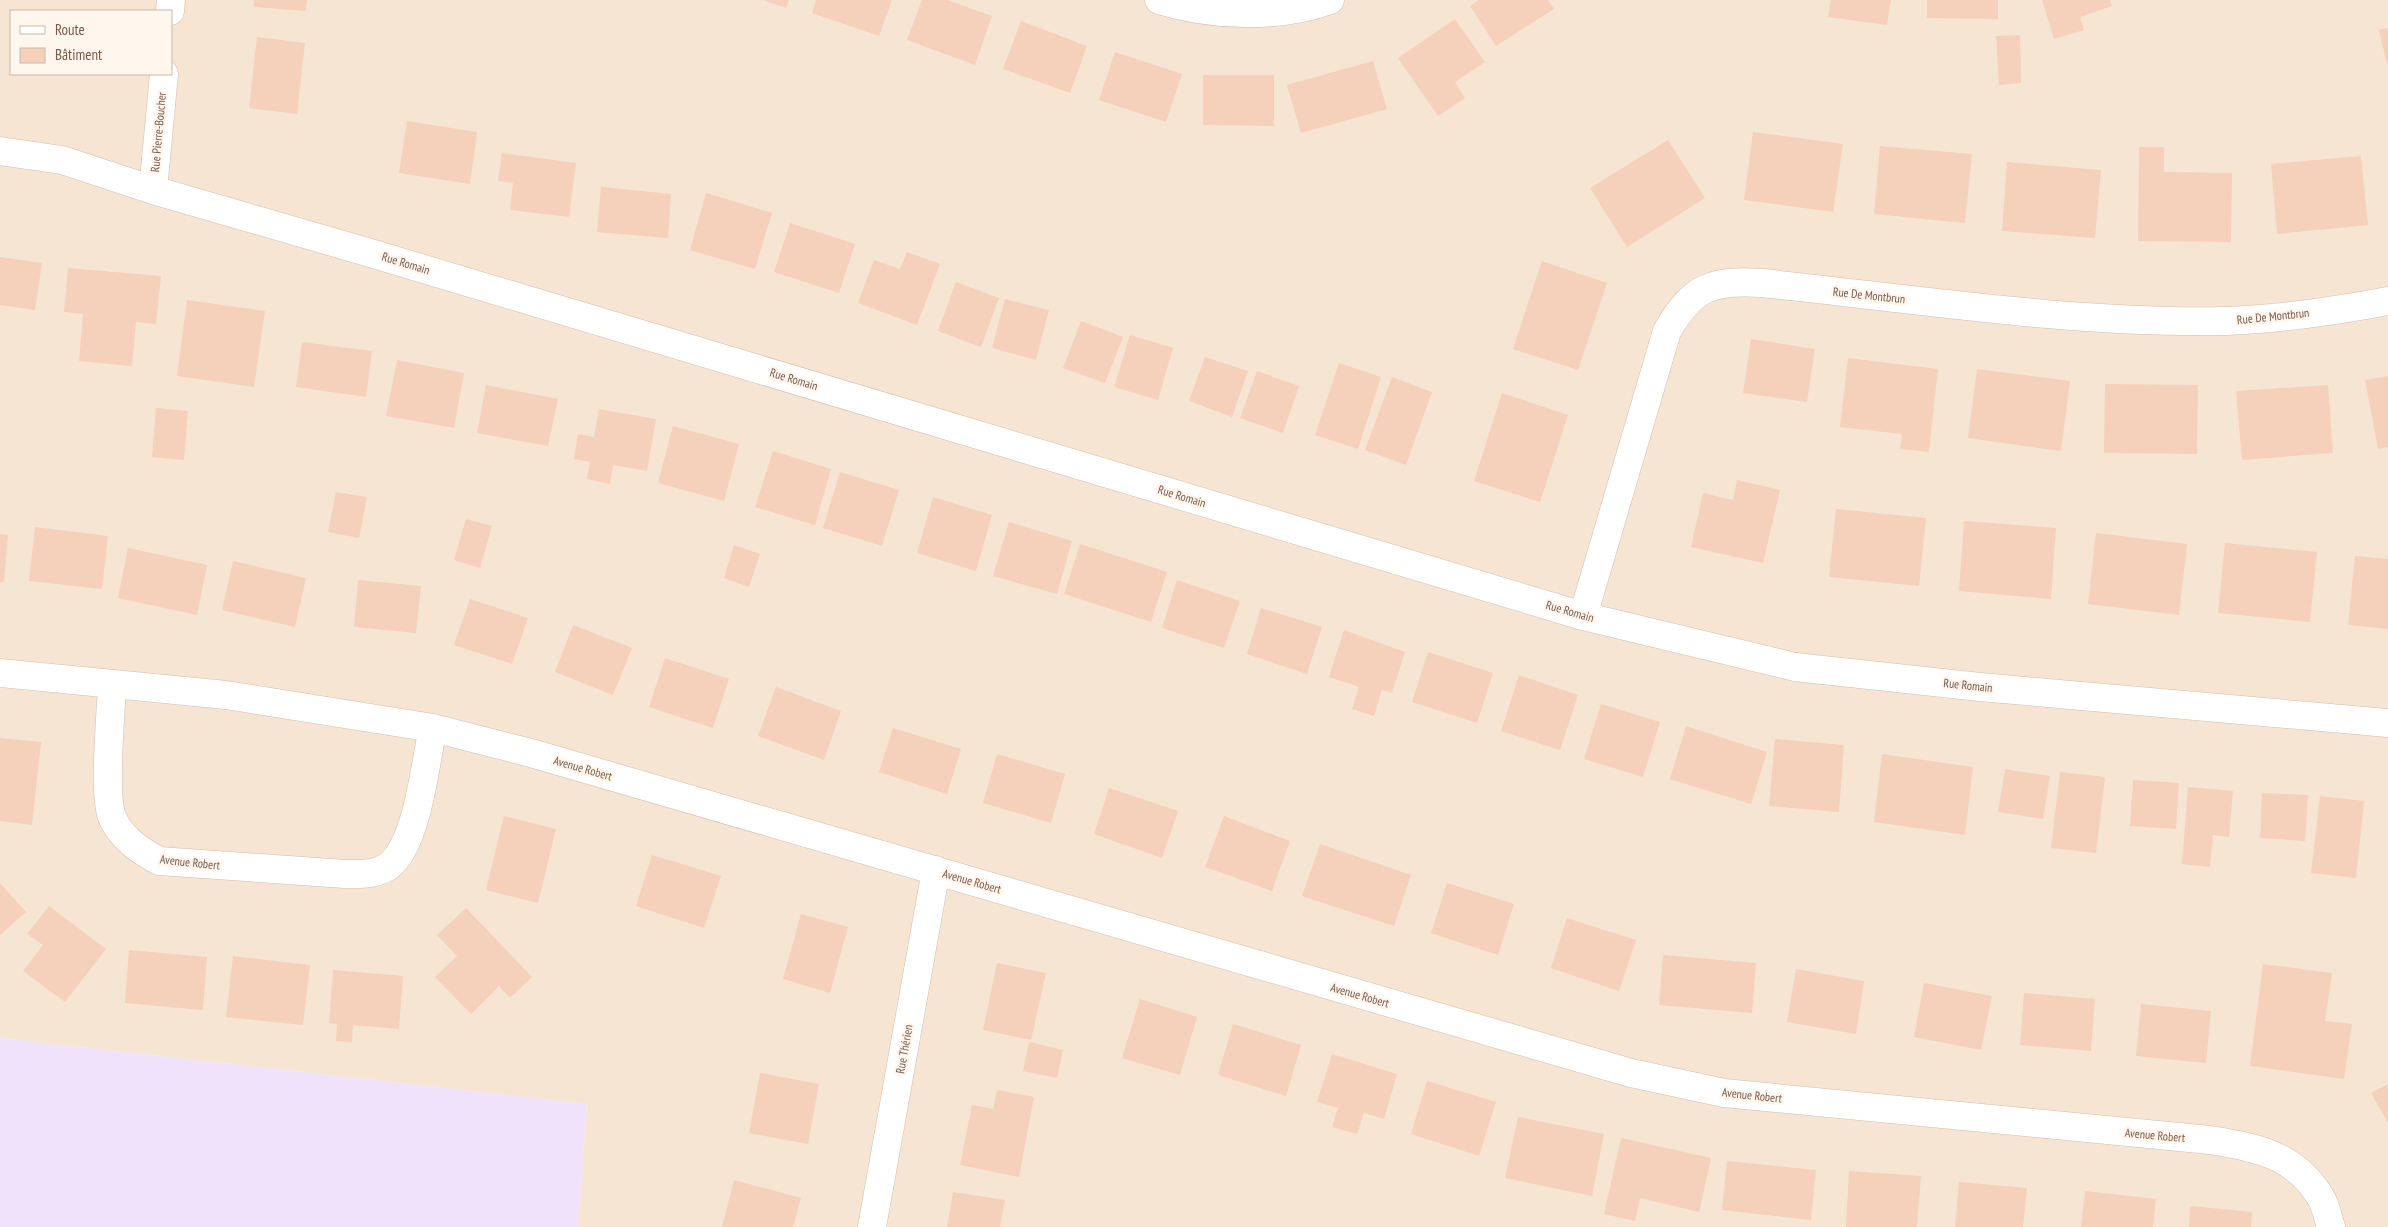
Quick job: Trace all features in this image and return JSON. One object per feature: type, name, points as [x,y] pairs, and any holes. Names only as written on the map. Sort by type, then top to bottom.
[{"type":"street","points":[[1159,0],[1209,10],[1248,12],[1285,11],[1330,0]]},
{"type":"street","name":"Rue Pierre-Boucher","points":[[153,190],[164,75]]},
{"type":"street","name":"Rue Romain","points":[[0,151],[62,160],[153,190],[368,252],[1583,616],[1795,667],[1980,687],[2388,723]]},
{"type":"street","name":"Rue De Montbrun","points":[[1583,616],[1667,331],[1678,312],[1694,295],[1715,284],[1738,282],[1762,283],[2001,309],[2155,320],[2228,321],[2295,315],[2388,301]]},
{"type":"street","name":"Avenue Robert","points":[[0,673],[226,695],[433,728],[531,753],[1631,1073],[1724,1093],[2210,1140],[2250,1146],[2279,1156],[2303,1173],[2322,1199],[2331,1227]]},
{"type":"street","name":"Avenue Robert","points":[[112,685],[109,791],[112,816],[123,834],[138,849],[159,861],[345,874],[371,874],[392,864],[405,846],[412,826],[433,728]]},
{"type":"street","name":"Rue Thérien","points":[[872,1227],[936,870]]},
{"type":"shaded area","points":[[0,0],[2388,0],[2388,1227],[578,1227],[587,1104],[0,1038]]},
{"type":"shaded area","points":[[0,1038],[587,1104],[578,1227],[0,1227]]},
{"type":"building","points":[[254,0],[307,0],[306,11],[254,7]]},
{"type":"building","points":[[763,0],[789,0],[786,8]]},
{"type":"building","points":[[816,0],[892,0],[879,36],[812,13]]},
{"type":"building","points":[[922,0],[947,0],[992,16],[975,65],[907,40]]},
{"type":"building","points":[[1479,0],[1548,0],[1554,9],[1496,46],[1470,6]]},
{"type":"building","points":[[1831,0],[1891,0],[1887,25],[1828,17]]},
{"type":"building","points":[[1927,0],[1998,0],[1998,19],[1927,18]]},
{"type":"building","points":[[2042,0],[2110,0],[2112,6],[2080,17],[2084,30],[2054,39]]},
{"type":"building","points":[[1455,19],[1485,62],[1455,82],[1465,98],[1438,116],[1398,58]]},
{"type":"building","points":[[1021,21],[1087,46],[1070,93],[1003,69]]},
{"type":"building","points":[[2388,28],[2388,64],[2387,64],[2379,30]]},
{"type":"building","points":[[2020,35],[2021,83],[1999,85],[1996,36]]},
{"type":"building","points":[[257,37],[305,43],[297,114],[249,108]]},
{"type":"building","points":[[1115,52],[1182,74],[1166,122],[1099,100]]},
{"type":"building","points":[[1373,61],[1387,109],[1301,133],[1287,85]]},
{"type":"building","points":[[1203,75],[1274,75],[1274,126],[1203,125]]},
{"type":"building","points":[[407,121],[477,132],[470,184],[399,173]]},
{"type":"building","points":[[1753,132],[1843,144],[1833,212],[1744,200]]},
{"type":"building","points":[[1668,140],[1705,198],[1627,247],[1590,188]]},
{"type":"building","points":[[1880,146],[1972,154],[1965,223],[1874,214]]},
{"type":"building","points":[[2139,147],[2164,147],[2164,172],[2232,173],[2231,242],[2138,241]]},
{"type":"building","points":[[502,153],[576,163],[569,217],[510,210],[513,183],[498,181]]},
{"type":"building","points":[[2361,156],[2368,225],[2277,234],[2271,164]]},
{"type":"building","points":[[2007,162],[2101,170],[2095,238],[2002,231]]},
{"type":"building","points":[[601,187],[671,194],[668,238],[597,232]]},
{"type":"building","points":[[706,193],[772,213],[755,269],[690,250]]},
{"type":"building","points":[[790,223],[855,244],[839,293],[774,272]]},
{"type":"building","points":[[907,252],[940,264],[917,325],[858,303],[874,260],[900,269]]},
{"type":"building","points":[[0,257],[42,263],[35,310],[0,305]]},
{"type":"building","points":[[1542,261],[1607,283],[1578,370],[1513,349]]},
{"type":"building","points":[[68,268],[161,276],[156,324],[136,322],[132,366],[79,361],[83,314],[64,312]]},
{"type":"building","points":[[956,282],[999,298],[981,347],[938,331]]},
{"type":"building","points":[[1005,299],[1049,310],[1036,360],[992,348]]},
{"type":"building","points":[[187,300],[265,311],[254,387],[177,376]]},
{"type":"building","points":[[1081,321],[1123,337],[1105,383],[1063,368]]},
{"type":"building","points":[[1130,335],[1173,348],[1158,400],[1114,387]]},
{"type":"building","points":[[1751,339],[1815,349],[1807,402],[1743,393]]},
{"type":"building","points":[[302,342],[372,351],[366,397],[296,387]]},
{"type":"building","points":[[1205,357],[1248,371],[1232,417],[1189,401]]},
{"type":"building","points":[[1848,358],[1938,369],[1929,452],[1900,449],[1902,434],[1840,427]]},
{"type":"building","points":[[397,360],[464,373],[454,428],[386,416]]},
{"type":"building","points":[[1339,363],[1381,377],[1358,449],[1315,435]]},
{"type":"building","points":[[1977,369],[2070,381],[2061,451],[1968,438]]},
{"type":"building","points":[[1257,371],[1299,386],[1283,433],[1240,418]]},
{"type":"building","points":[[2388,376],[2388,447],[2378,449],[2365,380]]},
{"type":"building","points":[[1392,377],[1432,392],[1406,465],[1365,450]]},
{"type":"building","points":[[2105,384],[2198,385],[2197,454],[2104,453]]},
{"type":"building","points":[[486,385],[558,399],[548,446],[477,433]]},
{"type":"building","points":[[2328,385],[2333,453],[2242,460],[2236,391]]},
{"type":"building","points":[[1502,393],[1568,415],[1540,502],[1474,481]]},
{"type":"building","points":[[156,408],[188,411],[184,460],[152,457]]},
{"type":"building","points":[[599,409],[656,419],[647,471],[613,465],[610,484],[587,479],[590,462],[574,459],[578,434],[594,437]]},
{"type":"building","points":[[673,426],[739,444],[724,501],[658,483]]},
{"type":"building","points":[[773,451],[831,469],[815,525],[755,507]]},
{"type":"building","points":[[840,472],[899,490],[882,546],[823,528]]},
{"type":"building","points":[[1737,480],[1780,490],[1763,563],[1691,547],[1703,493],[1733,500]]},
{"type":"building","points":[[336,492],[367,497],[359,538],[328,532]]},
{"type":"building","points":[[933,497],[992,515],[976,571],[917,553]]},
{"type":"building","points":[[1836,509],[1926,518],[1919,586],[1829,577]]},
{"type":"building","points":[[466,519],[492,526],[480,568],[454,560]]},
{"type":"building","points":[[1964,521],[2056,528],[2051,599],[1959,591]]},
{"type":"building","points":[[1009,522],[1072,541],[1057,594],[993,576]]},
{"type":"building","points":[[35,527],[108,536],[102,589],[29,581]]},
{"type":"building","points":[[2096,533],[2187,544],[2179,615],[2088,604]]},
{"type":"building","points":[[0,534],[8,535],[4,582],[0,582]]},
{"type":"building","points":[[2225,543],[2317,552],[2310,622],[2218,613]]},
{"type":"building","points":[[1080,544],[1167,572],[1151,622],[1064,594]]},
{"type":"building","points":[[734,545],[760,554],[749,587],[724,578]]},
{"type":"building","points":[[128,548],[207,565],[197,615],[118,598]]},
{"type":"building","points":[[2355,556],[2388,559],[2388,629],[2348,625]]},
{"type":"building","points":[[233,561],[306,578],[295,627],[222,610]]},
{"type":"building","points":[[358,580],[421,586],[416,633],[354,627]]},
{"type":"building","points":[[1177,580],[1240,601],[1224,648],[1162,628]]},
{"type":"building","points":[[470,599],[528,618],[512,664],[454,645]]},
{"type":"building","points":[[1261,608],[1322,627],[1307,674],[1247,654]]},
{"type":"building","points":[[573,625],[632,648],[613,695],[555,672]]},
{"type":"building","points":[[1344,630],[1405,652],[1392,693],[1382,690],[1374,716],[1352,709],[1359,687],[1329,677]]},
{"type":"building","points":[[1428,652],[1493,673],[1477,723],[1412,702]]},
{"type":"building","points":[[665,658],[729,679],[713,728],[649,707]]},
{"type":"building","points":[[1519,675],[1578,695],[1560,750],[1501,731]]},
{"type":"building","points":[[776,687],[841,711],[824,760],[758,736]]},
{"type":"building","points":[[1601,704],[1660,722],[1643,777],[1584,759]]},
{"type":"building","points":[[1686,726],[1767,752],[1751,804],[1670,779]]},
{"type":"building","points":[[893,728],[961,749],[947,794],[879,772]]},
{"type":"building","points":[[0,738],[41,742],[32,825],[0,821]]},
{"type":"building","points":[[1775,739],[1844,745],[1839,812],[1769,806]]},
{"type":"building","points":[[997,754],[1065,774],[1051,823],[983,803]]},
{"type":"building","points":[[1882,754],[1973,767],[1965,835],[1874,822]]},
{"type":"building","points":[[2005,769],[2050,776],[2043,819],[1998,812]]},
{"type":"building","points":[[2060,772],[2105,777],[2096,853],[2051,848]]},
{"type":"building","points":[[2133,780],[2179,783],[2176,829],[2130,826]]},
{"type":"building","points":[[2188,787],[2233,791],[2229,837],[2213,835],[2210,867],[2182,864]]},
{"type":"building","points":[[1109,788],[1178,811],[1162,858],[1094,834]]},
{"type":"building","points":[[2262,793],[2308,795],[2305,841],[2260,838]]},
{"type":"building","points":[[2320,796],[2364,801],[2356,878],[2311,873]]},
{"type":"building","points":[[504,816],[556,829],[538,903],[486,890]]},
{"type":"building","points":[[1224,816],[1290,841],[1272,891],[1205,867]]},
{"type":"building","points":[[1320,844],[1411,875],[1394,926],[1302,896]]},
{"type":"building","points":[[652,855],[721,876],[704,928],[636,906]]},
{"type":"building","points":[[0,883],[26,912],[0,935]]},
{"type":"building","points":[[1447,883],[1514,904],[1498,955],[1431,933]]},
{"type":"building","points":[[49,906],[106,949],[65,1002],[23,971],[43,945],[27,934]]},
{"type":"building","points":[[466,908],[532,977],[510,998],[499,986],[471,1014],[435,977],[457,956],[437,935]]},
{"type":"building","points":[[801,914],[848,927],[830,993],[783,979]]},
{"type":"building","points":[[1567,918],[1636,940],[1619,991],[1551,968]]},
{"type":"building","points":[[129,950],[207,957],[203,1010],[125,1003]]},
{"type":"building","points":[[1663,955],[1756,963],[1752,1013],[1659,1005]]},
{"type":"building","points":[[233,956],[310,965],[303,1025],[226,1017]]},
{"type":"building","points":[[997,963],[1046,973],[1031,1040],[983,1030]]},
{"type":"building","points":[[2263,964],[2332,973],[2325,1021],[2352,1024],[2344,1079],[2250,1066]]},
{"type":"building","points":[[1796,969],[1864,981],[1856,1034],[1787,1022]]},
{"type":"building","points":[[333,970],[403,976],[399,1029],[353,1025],[352,1042],[336,1041],[337,1024],[329,1023]]},
{"type":"building","points":[[1924,983],[1992,996],[1981,1050],[1914,1037]]},
{"type":"building","points":[[2024,993],[2095,999],[2091,1051],[2020,1045]]},
{"type":"building","points":[[1140,999],[1197,1017],[1180,1075],[1122,1058]]},
{"type":"building","points":[[2141,1004],[2211,1011],[2206,1063],[2136,1056]]},
{"type":"building","points":[[1233,1024],[1301,1045],[1286,1096],[1218,1075]]},
{"type":"building","points":[[1029,1042],[1063,1050],[1057,1078],[1023,1071]]},
{"type":"building","points":[[1332,1054],[1397,1074],[1384,1119],[1364,1113],[1357,1134],[1332,1127],[1338,1108],[1317,1102]]},
{"type":"building","points":[[760,1073],[819,1084],[808,1144],[749,1133]]},
{"type":"building","points":[[1427,1081],[1496,1102],[1479,1156],[1411,1134]]},
{"type":"building","points":[[2388,1084],[2388,1123],[2371,1093]]},
{"type":"building","points":[[997,1090],[1034,1097],[1019,1177],[960,1165],[972,1105],[993,1109]]},
{"type":"building","points":[[1518,1117],[1604,1134],[1592,1196],[1505,1178]]},
{"type":"building","points":[[1621,1138],[1711,1158],[1699,1212],[1640,1198],[1635,1221],[1604,1214]]},
{"type":"building","points":[[1727,1161],[1816,1170],[1811,1220],[1722,1210]]},
{"type":"building","points":[[1849,1171],[1921,1176],[1917,1227],[1846,1227]]},
{"type":"building","points":[[734,1180],[801,1198],[793,1227],[722,1227]]},
{"type":"building","points":[[1959,1182],[2027,1188],[2023,1227],[1955,1227]]},
{"type":"building","points":[[2085,1191],[2156,1199],[2153,1227],[2081,1227]]},
{"type":"building","points":[[953,1192],[1005,1200],[1000,1227],[947,1227]]},
{"type":"building","points":[[2190,1206],[2252,1212],[2251,1227],[2189,1227]]}]
